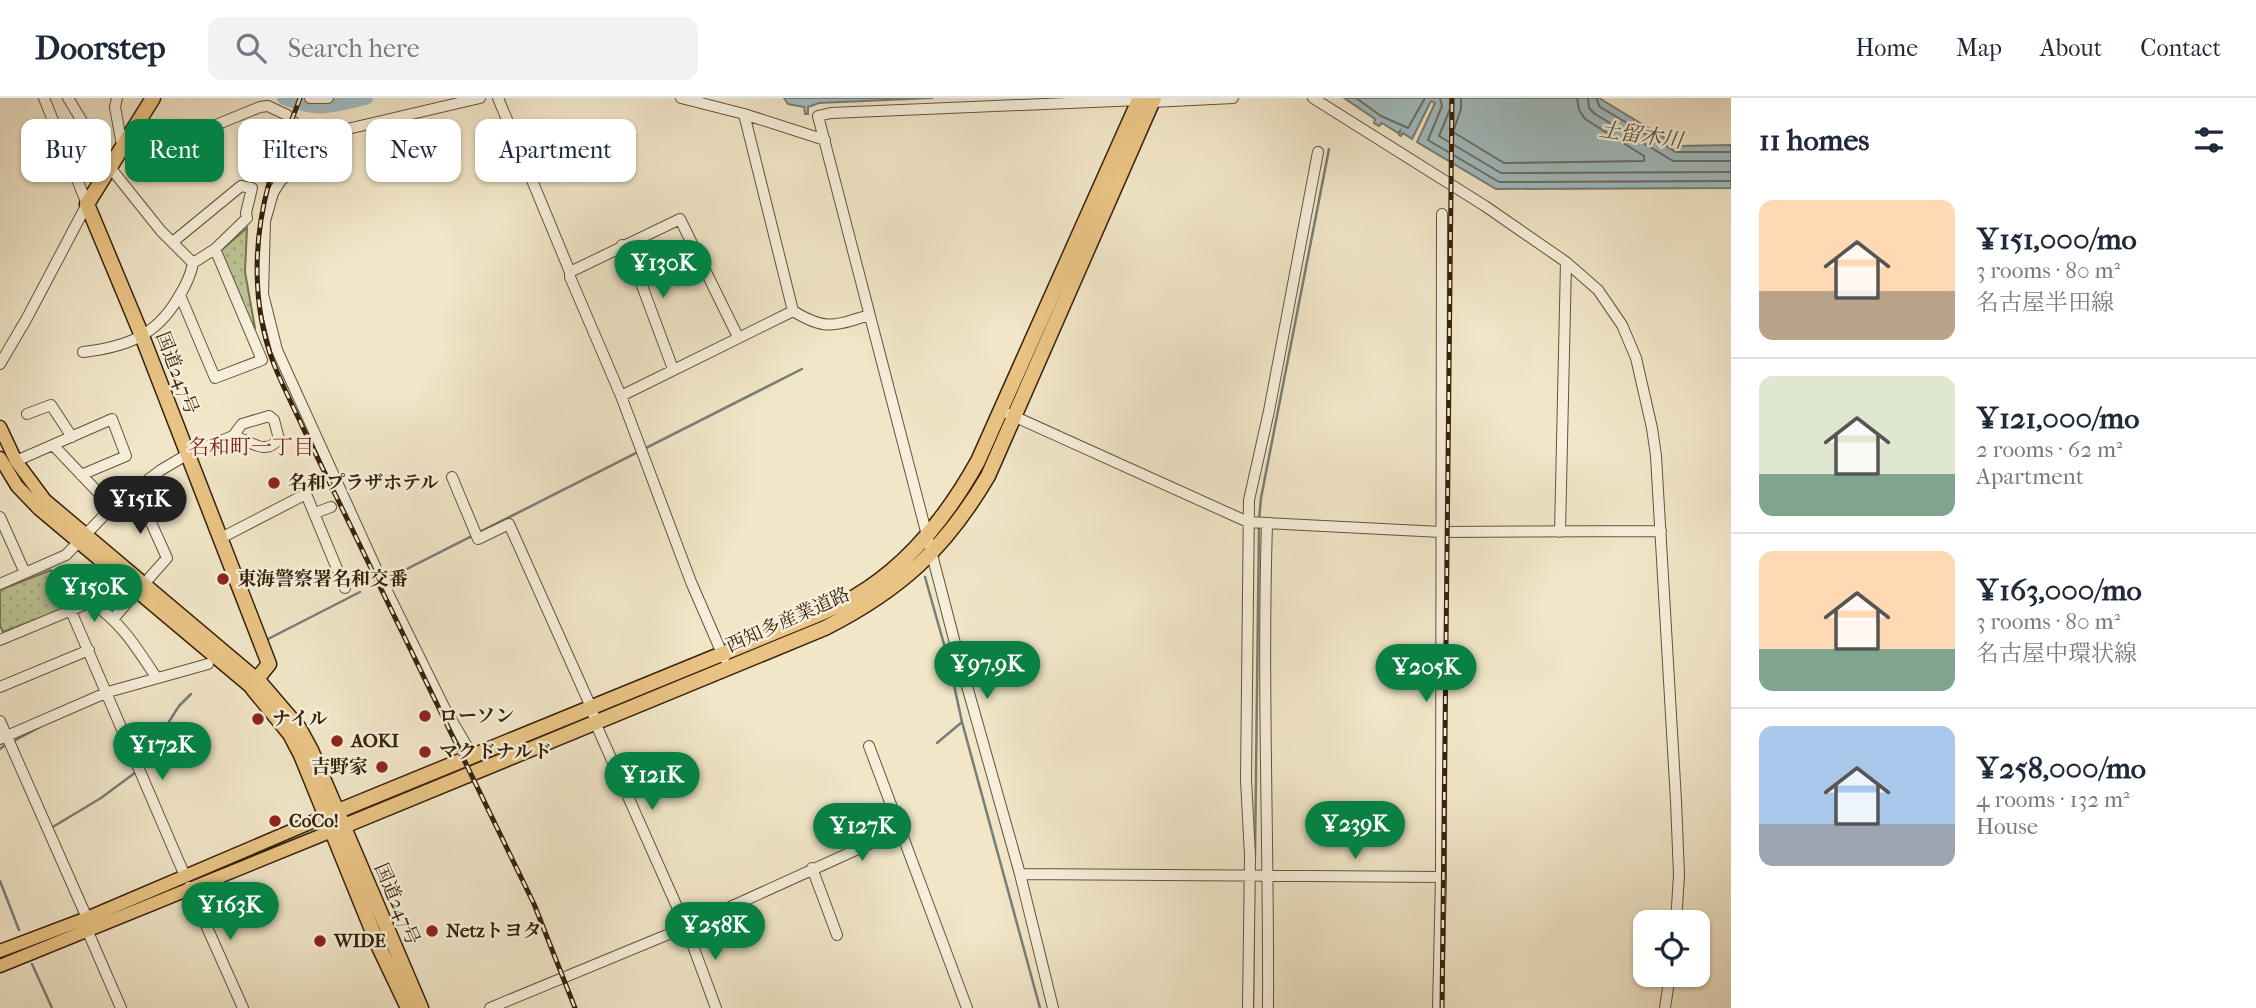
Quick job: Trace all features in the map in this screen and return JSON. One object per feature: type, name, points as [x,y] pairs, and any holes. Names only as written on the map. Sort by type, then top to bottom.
[{"type":"highway","points":[[111,163],[153,98]]},
{"type":"highway","name":"西知多産業道路","points":[[331,813],[472,755],[729,668],[825,628],[866,607],[904,580],[932,553],[972,503],[988,476],[1008,414],[1147,100]]},
{"type":"highway","points":[[87,204],[100,182]]},
{"type":"highway","name":"国道247号","points":[[87,204],[142,336],[269,664],[255,684],[299,728],[311,750],[379,947],[408,1008]]},
{"type":"highway","name":"西知多産業道路","points":[[337,829],[722,653],[817,615],[856,596],[892,571],[928,536],[963,488],[1008,414]]},
{"type":"highway","name":"国道247号","points":[[337,829],[421,1008]]},
{"type":"main road","points":[[0,427],[16,461],[45,500],[82,539]]},
{"type":"main road","points":[[0,458],[26,496],[82,539],[255,684]]},
{"type":"main road","points":[[0,966],[331,813]]},
{"type":"main road","points":[[187,881],[337,829]]},
{"type":"main road","points":[[0,951],[87,925]]},
{"type":"street","points":[[68,98],[81,119]]},
{"type":"street","points":[[117,98],[116,117],[124,142],[149,152],[260,107],[266,102],[290,119]]},
{"type":"street","points":[[310,98],[328,98]]},
{"type":"street","points":[[352,128],[480,98]]},
{"type":"street","points":[[498,98],[621,396],[691,582],[729,668]]},
{"type":"street","points":[[681,98],[744,114],[825,140]]},
{"type":"street","points":[[1053,1008],[1020,874],[932,553],[818,116],[831,113],[1233,98]]},
{"type":"street","points":[[1313,98],[1485,206],[1566,262],[1598,290],[1622,325],[1636,358],[1652,428],[1661,531],[1679,875],[1677,910]]},
{"type":"street","points":[[0,364],[87,204],[46,99]]},
{"type":"street","points":[[744,114],[793,311],[814,324],[823,326],[869,315]]},
{"type":"street","points":[[1248,1008],[1250,875],[1246,780],[1249,500],[1269,411],[1318,152]]},
{"type":"street","points":[[83,352],[125,344],[154,329],[167,315],[192,272],[193,263],[174,241],[161,231],[111,168]]},
{"type":"street","points":[[280,182],[273,193],[265,220],[263,294],[274,340],[380,577],[444,707],[472,755]]},
{"type":"street","points":[[174,241],[241,186],[252,188],[247,219],[215,249],[193,263]]},
{"type":"street","points":[[1438,1008],[1441,877],[1441,214]]},
{"type":"street","points":[[570,272],[680,219],[738,337]]},
{"type":"street","points":[[622,245],[641,283],[673,369]]},
{"type":"street","points":[[180,295],[215,378],[262,360],[215,249]]},
{"type":"street","points":[[1560,531],[1566,262]]},
{"type":"street","points":[[621,396],[793,311]]},
{"type":"street","points":[[27,414],[51,405],[72,437]]},
{"type":"street","points":[[1008,414],[1248,522],[1441,532],[1661,531]]},
{"type":"street","points":[[0,584],[66,555],[135,487],[188,454],[233,436],[242,425],[269,416],[274,420],[279,439],[270,448],[263,449],[247,439],[233,436]]},
{"type":"street","points":[[16,461],[112,419],[126,456],[81,475]]},
{"type":"street","points":[[53,444],[112,507]]},
{"type":"street","points":[[452,477],[478,539],[509,524],[686,926],[716,1008]]},
{"type":"street","points":[[114,618],[167,558],[135,487]]},
{"type":"street","points":[[221,538],[306,494],[345,587]]},
{"type":"street","points":[[315,513],[331,506]]},
{"type":"street","points":[[0,517],[4,536],[25,573]]},
{"type":"street","points":[[1267,523],[1268,1008]]},
{"type":"street","points":[[0,640],[91,603],[114,618],[156,677]]},
{"type":"street","points":[[71,611],[243,1008]]},
{"type":"street","points":[[0,687],[89,650]]},
{"type":"street","points":[[3,738],[156,677],[208,664]]},
{"type":"street","points":[[0,721],[3,738],[121,1008]]},
{"type":"street","points":[[869,746],[967,1008]]},
{"type":"street","points":[[490,1008],[686,926],[900,830]]},
{"type":"street","points":[[812,869],[838,935]]},
{"type":"street","points":[[1020,874],[1441,877]]},
{"type":"street","points":[[1665,1008],[1668,987]]},
{"type":"green space","points":[[247,228],[245,272],[255,328],[252,329],[219,252]]},
{"type":"green space","points":[[51,570],[67,608],[3,632],[0,626],[0,590]]},
{"type":"water","points":[[784,98],[933,98],[819,103],[808,107],[808,114],[805,114],[804,107],[788,104]]},
{"type":"water","points":[[1344,98],[1599,98],[1678,146],[1731,145],[1731,188],[1496,189],[1417,142],[1435,103],[1431,101],[1412,139],[1403,133],[1399,135],[1400,131],[1398,133],[1382,123],[1379,126],[1374,123],[1375,119]]},
{"type":"waterway","name":"土留木川","points":[[284,98],[316,106],[366,98]]},
{"type":"waterway","points":[[1259,520],[1261,498],[1329,149]]},
{"type":"waterway","points":[[387,579],[802,369]]},
{"type":"waterway","points":[[1255,856],[1259,527]]},
{"type":"waterway","points":[[925,577],[949,662],[962,722],[937,743]]},
{"type":"waterway","points":[[268,639],[360,592]]},
{"type":"waterway","points":[[140,767],[179,706],[191,694]]},
{"type":"waterway","points":[[962,722],[1040,1008]]},
{"type":"waterway","points":[[12,742],[40,727]]},
{"type":"waterway","points":[[0,749],[5,745]]},
{"type":"waterway","points":[[51,828],[101,798],[136,772]]},
{"type":"waterway","points":[[0,881],[19,930]]},
{"type":"waterway","points":[[1253,1008],[1254,887]]},
{"type":"waterway","points":[[32,964],[52,1008]]},
{"type":"railway","points":[[300,98],[272,172],[260,227],[258,296],[266,340],[273,362],[304,430],[534,904],[575,1008]]},
{"type":"railway","points":[[1442,1008],[1452,98]]},
{"type":"place","name":"名和プラザホテル","points":[[274,483]]},
{"type":"place","name":"東海警察署名和交番","points":[[223,579]]},
{"type":"place","name":"ローソン","points":[[425,716]]},
{"type":"place","name":"ナイル","points":[[258,719]]},
{"type":"place","name":"AOKI","points":[[337,741]]},
{"type":"place","name":"マクドナルド","points":[[425,752]]},
{"type":"place","name":"吉野家","points":[[382,767]]},
{"type":"place","name":"CoCo!","points":[[275,821]]},
{"type":"place","name":"Netzトヨタ","points":[[432,931]]},
{"type":"place","name":"WIDE","points":[[320,941]]},
{"type":"district","name":"名和町一丁目","points":[[251,447]]}]
